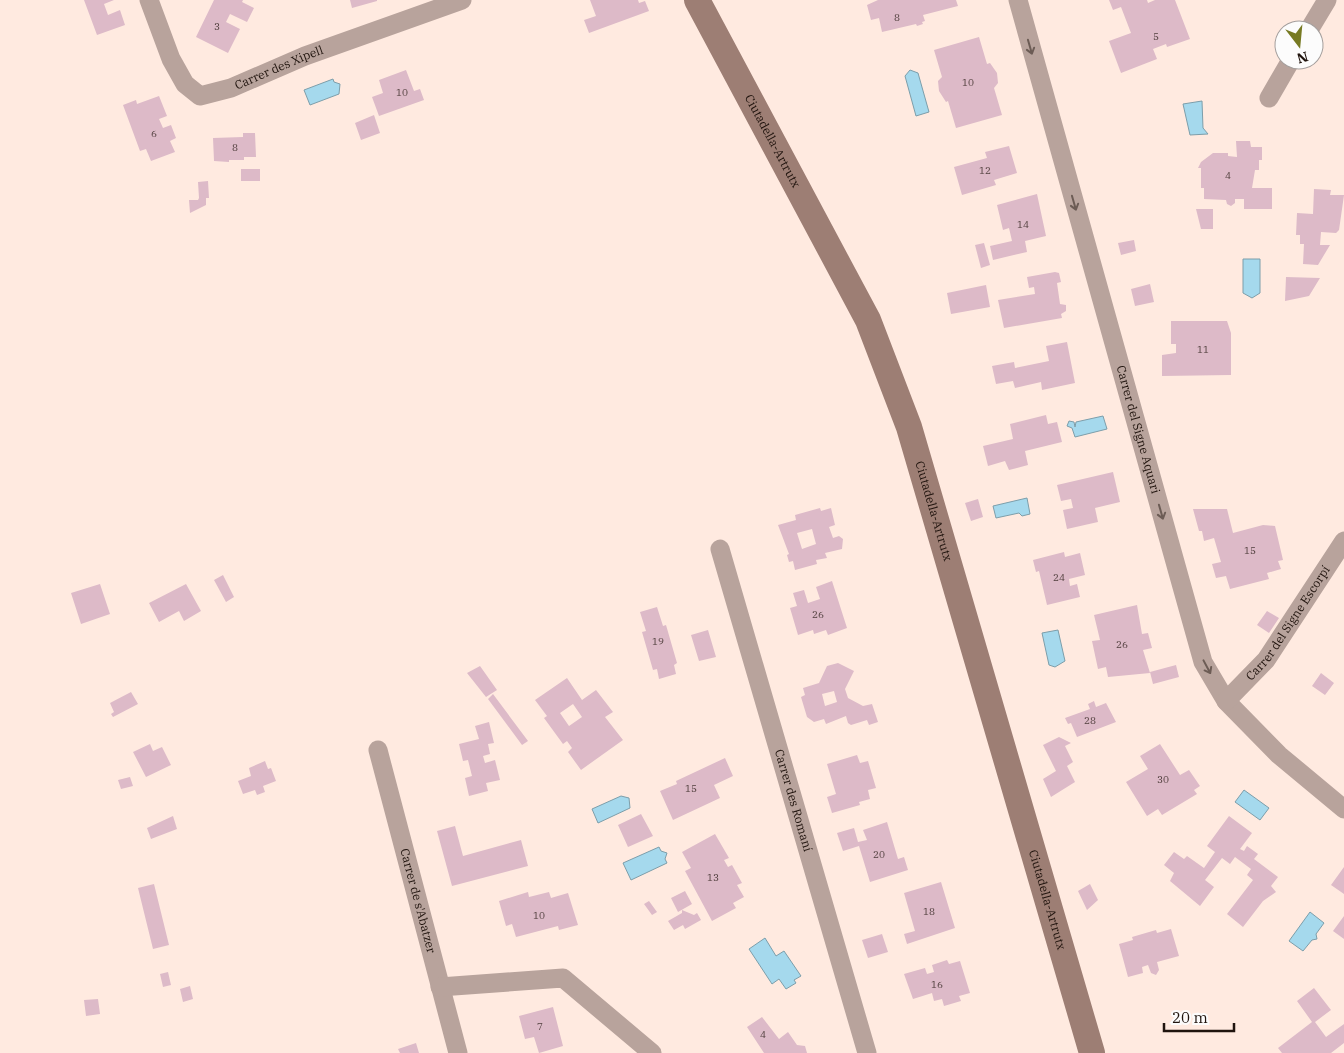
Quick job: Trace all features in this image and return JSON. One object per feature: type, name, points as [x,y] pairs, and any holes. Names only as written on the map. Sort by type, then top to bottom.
[{"type":"main road","name":"Ciutadella-Artrutx","points":[[697,0],[868,320],[909,427],[1092,1053]]},
{"type":"street","name":"Carrer des Xipell","points":[[148,0],[171,59],[185,84],[200,96],[231,88],[305,56],[462,0]]},
{"type":"street","name":"Carrer del Signe Aquari","points":[[1018,0],[1203,662],[1226,701],[1278,755],[1344,809]]},
{"type":"street","points":[[1315,20],[1327,0]]},
{"type":"street","points":[[1269,98],[1285,70]]},
{"type":"street","name":"Carrer del Signe Escorpí","points":[[1226,701],[1266,660],[1344,541]]},
{"type":"street","name":"Carrer des Romaní","points":[[720,549],[867,1053]]},
{"type":"street","name":"Carrer de s'Abatzer","points":[[378,750],[458,1053]]},
{"type":"street","points":[[440,988],[563,978],[652,1053]]},
{"type":"water","points":[[910,70],[918,73],[929,112],[916,116],[905,76]]},
{"type":"water","points":[[333,79],[334,82],[340,84],[339,94],[310,105],[304,90]]},
{"type":"water","points":[[1202,101],[1203,128],[1208,134],[1190,135],[1183,104]]},
{"type":"water","points":[[1243,259],[1260,259],[1260,293],[1252,298],[1243,293]]},
{"type":"water","points":[[1103,416],[1107,429],[1075,437],[1072,428],[1067,426],[1069,421],[1074,422],[1075,427],[1076,422]]},
{"type":"water","points":[[1027,498],[1030,514],[1022,516],[1019,513],[996,518],[993,506]]},
{"type":"water","points":[[1058,630],[1065,661],[1055,667],[1049,665],[1042,633]]},
{"type":"water","points":[[1244,790],[1269,808],[1260,820],[1235,802]]},
{"type":"water","points":[[621,796],[629,798],[630,808],[598,823],[592,809]]},
{"type":"water","points":[[659,847],[661,851],[667,853],[665,859],[667,863],[631,880],[623,863]]},
{"type":"water","points":[[1310,912],[1324,923],[1316,934],[1317,939],[1312,940],[1303,951],[1289,941]]},
{"type":"water","points":[[765,938],[776,956],[784,951],[801,976],[794,980],[796,983],[786,989],[779,979],[772,984],[749,949]]},
{"type":"building","points":[[84,0],[114,0],[104,4],[108,15],[120,10],[125,25],[97,35]]},
{"type":"building","points":[[214,0],[243,0],[242,2],[254,8],[247,22],[230,14],[226,22],[240,29],[228,53],[196,37]]},
{"type":"building","points":[[350,0],[377,0],[377,1],[352,8]]},
{"type":"building","points":[[590,0],[638,0],[639,3],[645,1],[649,11],[589,33],[584,20],[596,16]]},
{"type":"building","points":[[878,0],[956,0],[958,6],[923,15],[925,21],[922,22],[923,24],[882,32],[879,18],[871,20],[867,5]]},
{"type":"building","points":[[1109,0],[1147,0],[1148,3],[1155,0],[1175,0],[1190,39],[1167,47],[1166,44],[1153,49],[1157,59],[1121,73],[1109,41],[1131,33],[1121,7],[1113,10]]},
{"type":"building","points":[[979,37],[987,64],[990,63],[997,73],[998,83],[994,88],[1002,115],[956,128],[948,101],[946,102],[939,91],[938,81],[942,77],[934,50]]},
{"type":"building","points":[[406,70],[414,91],[420,89],[424,100],[379,116],[372,97],[383,93],[379,80]]},
{"type":"building","points":[[159,96],[167,116],[159,119],[163,128],[171,125],[176,138],[170,141],[175,152],[151,161],[146,149],[140,151],[123,105],[136,100],[137,104]]},
{"type":"building","points":[[374,115],[380,133],[361,140],[355,123]]},
{"type":"building","points":[[243,133],[255,133],[256,157],[244,157],[244,160],[229,160],[229,162],[214,161],[213,138],[243,137]]},
{"type":"building","points":[[1236,141],[1250,141],[1251,147],[1262,147],[1262,160],[1259,160],[1259,170],[1255,170],[1252,188],[1272,188],[1272,209],[1244,209],[1244,199],[1235,199],[1235,203],[1231,206],[1227,204],[1226,200],[1204,199],[1204,188],[1201,188],[1201,168],[1198,168],[1201,162],[1213,153],[1228,153],[1228,156],[1237,157]]},
{"type":"building","points":[[1009,146],[1017,173],[994,180],[996,185],[962,195],[954,167],[987,158],[985,152]]},
{"type":"building","points":[[241,169],[260,169],[260,181],[241,181]]},
{"type":"building","points":[[208,181],[209,198],[206,198],[206,205],[190,213],[189,200],[198,200],[199,198],[198,182]]},
{"type":"building","points":[[1314,189],[1331,190],[1330,195],[1344,195],[1339,230],[1336,233],[1321,232],[1320,245],[1330,245],[1318,265],[1303,264],[1304,244],[1300,244],[1300,235],[1296,235],[1297,213],[1313,214]]},
{"type":"building","points":[[1037,194],[1046,236],[1025,241],[1027,252],[993,260],[990,246],[1012,241],[1009,228],[1003,230],[997,205]]},
{"type":"building","points":[[1196,209],[1213,209],[1213,229],[1201,229]]},
{"type":"building","points":[[1134,240],[1136,251],[1121,255],[1118,243]]},
{"type":"building","points":[[984,243],[990,265],[981,268],[975,245]]},
{"type":"building","points":[[1059,273],[1061,282],[1057,283],[1060,304],[1066,305],[1066,311],[1061,314],[1062,318],[1004,328],[998,300],[1035,294],[1034,287],[1029,288],[1027,277]]},
{"type":"building","points":[[1286,277],[1320,278],[1309,296],[1285,301]]},
{"type":"building","points":[[1150,284],[1154,302],[1135,306],[1131,289]]},
{"type":"building","points":[[986,285],[990,307],[951,314],[947,293]]},
{"type":"building","points":[[1171,321],[1227,321],[1231,333],[1231,375],[1162,376],[1162,355],[1176,353],[1176,344],[1171,344]]},
{"type":"building","points":[[1067,342],[1075,383],[1042,390],[1041,382],[1015,388],[1013,381],[996,384],[992,366],[1014,362],[1015,368],[1049,361],[1046,346]]},
{"type":"building","points":[[1046,415],[1048,424],[1057,422],[1062,442],[1025,451],[1028,465],[1009,470],[1005,461],[988,466],[983,446],[1013,439],[1010,424]]},
{"type":"building","points":[[1113,472],[1120,502],[1095,508],[1098,522],[1067,529],[1063,510],[1073,508],[1071,499],[1061,501],[1057,485]]},
{"type":"building","points":[[978,499],[983,517],[971,521],[965,503]]},
{"type":"building","points":[[820,508],[821,511],[831,508],[835,525],[829,527],[833,538],[839,536],[843,539],[842,549],[825,553],[827,558],[816,560],[817,564],[795,570],[793,561],[789,562],[787,555],[789,554],[778,525],[796,520],[795,515]],"holes":[[[812,529],[816,544],[802,549],[797,533]]]},
{"type":"building","points":[[1193,509],[1227,509],[1233,533],[1263,525],[1275,526],[1283,560],[1278,561],[1281,569],[1267,573],[1269,579],[1230,589],[1226,576],[1216,578],[1212,564],[1221,562],[1214,538],[1204,541]]},
{"type":"building","points":[[1064,552],[1065,557],[1080,553],[1085,575],[1069,579],[1070,586],[1077,584],[1080,597],[1047,605],[1039,571],[1036,572],[1033,560]]},
{"type":"building","points":[[223,575],[234,597],[226,602],[214,580]]},
{"type":"building","points":[[832,581],[847,628],[828,635],[826,630],[814,634],[813,630],[798,635],[790,608],[797,606],[793,593],[804,590],[808,603],[820,599],[816,587]]},
{"type":"building","points":[[100,584],[110,614],[81,624],[71,593]]},
{"type":"building","points":[[186,584],[201,611],[184,621],[179,611],[159,622],[149,603]]},
{"type":"building","points":[[1137,605],[1142,634],[1148,633],[1152,648],[1143,650],[1150,673],[1108,677],[1106,667],[1098,669],[1092,641],[1100,640],[1094,615]]},
{"type":"building","points":[[657,607],[663,626],[666,625],[677,663],[674,665],[676,674],[659,679],[657,669],[653,670],[642,632],[646,631],[640,612]]},
{"type":"building","points":[[1267,611],[1279,618],[1269,633],[1257,625]]},
{"type":"building","points":[[708,630],[716,657],[699,661],[691,635]]},
{"type":"building","points":[[838,663],[854,671],[845,689],[848,698],[863,706],[872,704],[878,722],[869,725],[867,720],[851,725],[848,723],[846,716],[826,724],[824,719],[814,722],[807,717],[801,697],[805,695],[803,688],[819,683],[827,666]],"holes":[[[834,691],[837,702],[825,706],[822,694]]]},
{"type":"building","points":[[1176,665],[1179,677],[1153,684],[1150,672]]},
{"type":"building","points":[[480,666],[497,690],[486,697],[467,673]]},
{"type":"building","points":[[1321,673],[1334,683],[1325,695],[1312,686]]},
{"type":"building","points":[[567,678],[582,700],[596,690],[613,712],[605,717],[623,740],[581,770],[568,752],[572,748],[567,741],[563,744],[544,718],[547,716],[535,700]],"holes":[[[573,704],[582,717],[569,726],[560,713]]]},
{"type":"building","points":[[131,692],[138,704],[113,717],[111,714],[114,712],[110,703]]},
{"type":"building","points":[[493,694],[528,741],[522,745],[488,699]]},
{"type":"building","points":[[1094,701],[1096,707],[1106,703],[1116,722],[1077,737],[1071,723],[1068,724],[1065,718],[1090,709],[1088,704]]},
{"type":"building","points":[[489,722],[494,743],[488,744],[490,754],[483,756],[485,763],[495,760],[500,780],[486,783],[488,791],[469,796],[465,778],[472,776],[468,760],[463,761],[459,744],[479,739],[475,726]]},
{"type":"building","points":[[1059,737],[1071,743],[1065,746],[1073,762],[1067,766],[1075,782],[1051,797],[1043,779],[1056,771],[1043,745]]},
{"type":"building","points":[[150,744],[153,751],[162,747],[171,765],[146,777],[133,752]]},
{"type":"building","points":[[1160,744],[1180,775],[1189,770],[1200,786],[1194,790],[1197,794],[1162,815],[1158,809],[1147,816],[1126,782],[1148,769],[1140,756]]},
{"type":"building","points":[[857,755],[860,763],[868,761],[876,788],[868,790],[870,799],[859,802],[860,805],[832,813],[827,797],[836,794],[827,764]]},
{"type":"building","points":[[725,758],[733,776],[714,785],[720,798],[673,820],[660,791],[677,784],[676,781]]},
{"type":"building","points":[[265,761],[268,769],[271,768],[276,781],[263,786],[265,792],[257,795],[255,790],[243,794],[238,781],[251,776],[249,768]]},
{"type":"building","points":[[130,777],[133,786],[121,789],[118,780]]},
{"type":"building","points":[[641,814],[653,836],[628,847],[618,825]]},
{"type":"building","points":[[173,816],[177,829],[151,839],[147,828]]},
{"type":"building","points":[[1229,816],[1252,833],[1240,849],[1244,851],[1247,846],[1258,854],[1254,859],[1278,877],[1271,886],[1276,892],[1263,901],[1243,927],[1227,914],[1253,880],[1247,875],[1251,869],[1235,857],[1230,864],[1222,858],[1205,880],[1214,887],[1200,906],[1170,881],[1174,873],[1164,865],[1174,852],[1184,859],[1187,856],[1204,868],[1215,852],[1207,846]]},
{"type":"building","points":[[887,822],[898,859],[904,857],[908,870],[870,882],[859,846],[843,851],[837,833],[854,828],[858,842],[867,840],[863,830]]},
{"type":"building","points":[[455,826],[463,856],[521,840],[528,866],[452,886],[437,831]]},
{"type":"building","points":[[715,834],[729,858],[724,860],[728,867],[732,865],[742,883],[737,885],[744,897],[733,903],[736,908],[712,921],[685,871],[691,868],[682,852]]},
{"type":"building","points":[[1344,867],[1344,894],[1331,885]]},
{"type":"building","points":[[941,882],[955,928],[907,944],[904,934],[915,931],[904,893]]},
{"type":"building","points":[[154,884],[169,945],[153,949],[138,888]]},
{"type":"building","points":[[1090,884],[1098,900],[1087,910],[1078,891]]},
{"type":"building","points":[[685,891],[692,904],[678,912],[671,898]]},
{"type":"building","points":[[528,892],[529,897],[549,892],[551,898],[568,893],[578,925],[559,930],[558,926],[516,937],[512,924],[506,926],[499,901]]},
{"type":"building","points":[[649,901],[657,912],[652,915],[644,904]]},
{"type":"building","points":[[682,910],[694,915],[697,913],[701,920],[685,929],[683,925],[674,930],[668,921],[682,913]]},
{"type":"building","points":[[1344,916],[1344,939],[1333,931]]},
{"type":"building","points":[[1171,929],[1179,956],[1157,962],[1159,970],[1156,975],[1151,973],[1148,965],[1142,967],[1143,973],[1128,977],[1119,944],[1133,940],[1132,937],[1156,930],[1157,933]]},
{"type":"building","points":[[882,934],[888,952],[868,958],[862,940]]},
{"type":"building","points":[[947,960],[949,964],[960,961],[970,993],[959,996],[961,1001],[944,1006],[942,999],[934,1001],[932,993],[913,999],[904,974],[925,968],[927,974],[934,972],[932,965]]},
{"type":"building","points":[[168,972],[171,985],[163,987],[160,974]]},
{"type":"building","points":[[190,986],[193,999],[183,1002],[180,989]]},
{"type":"building","points":[[1314,988],[1331,1010],[1315,1022],[1326,1037],[1344,1024],[1344,1043],[1331,1053],[1282,1053],[1278,1048],[1312,1022],[1297,1001]]},
{"type":"building","points":[[98,999],[100,1014],[86,1016],[84,1000]]},
{"type":"building","points":[[553,1007],[563,1046],[539,1053],[534,1037],[525,1039],[519,1016]]},
{"type":"building","points":[[762,1017],[779,1039],[788,1032],[797,1045],[805,1046],[807,1053],[764,1053],[747,1027]]},
{"type":"building","points":[[416,1043],[419,1053],[400,1053],[398,1049]]}]
